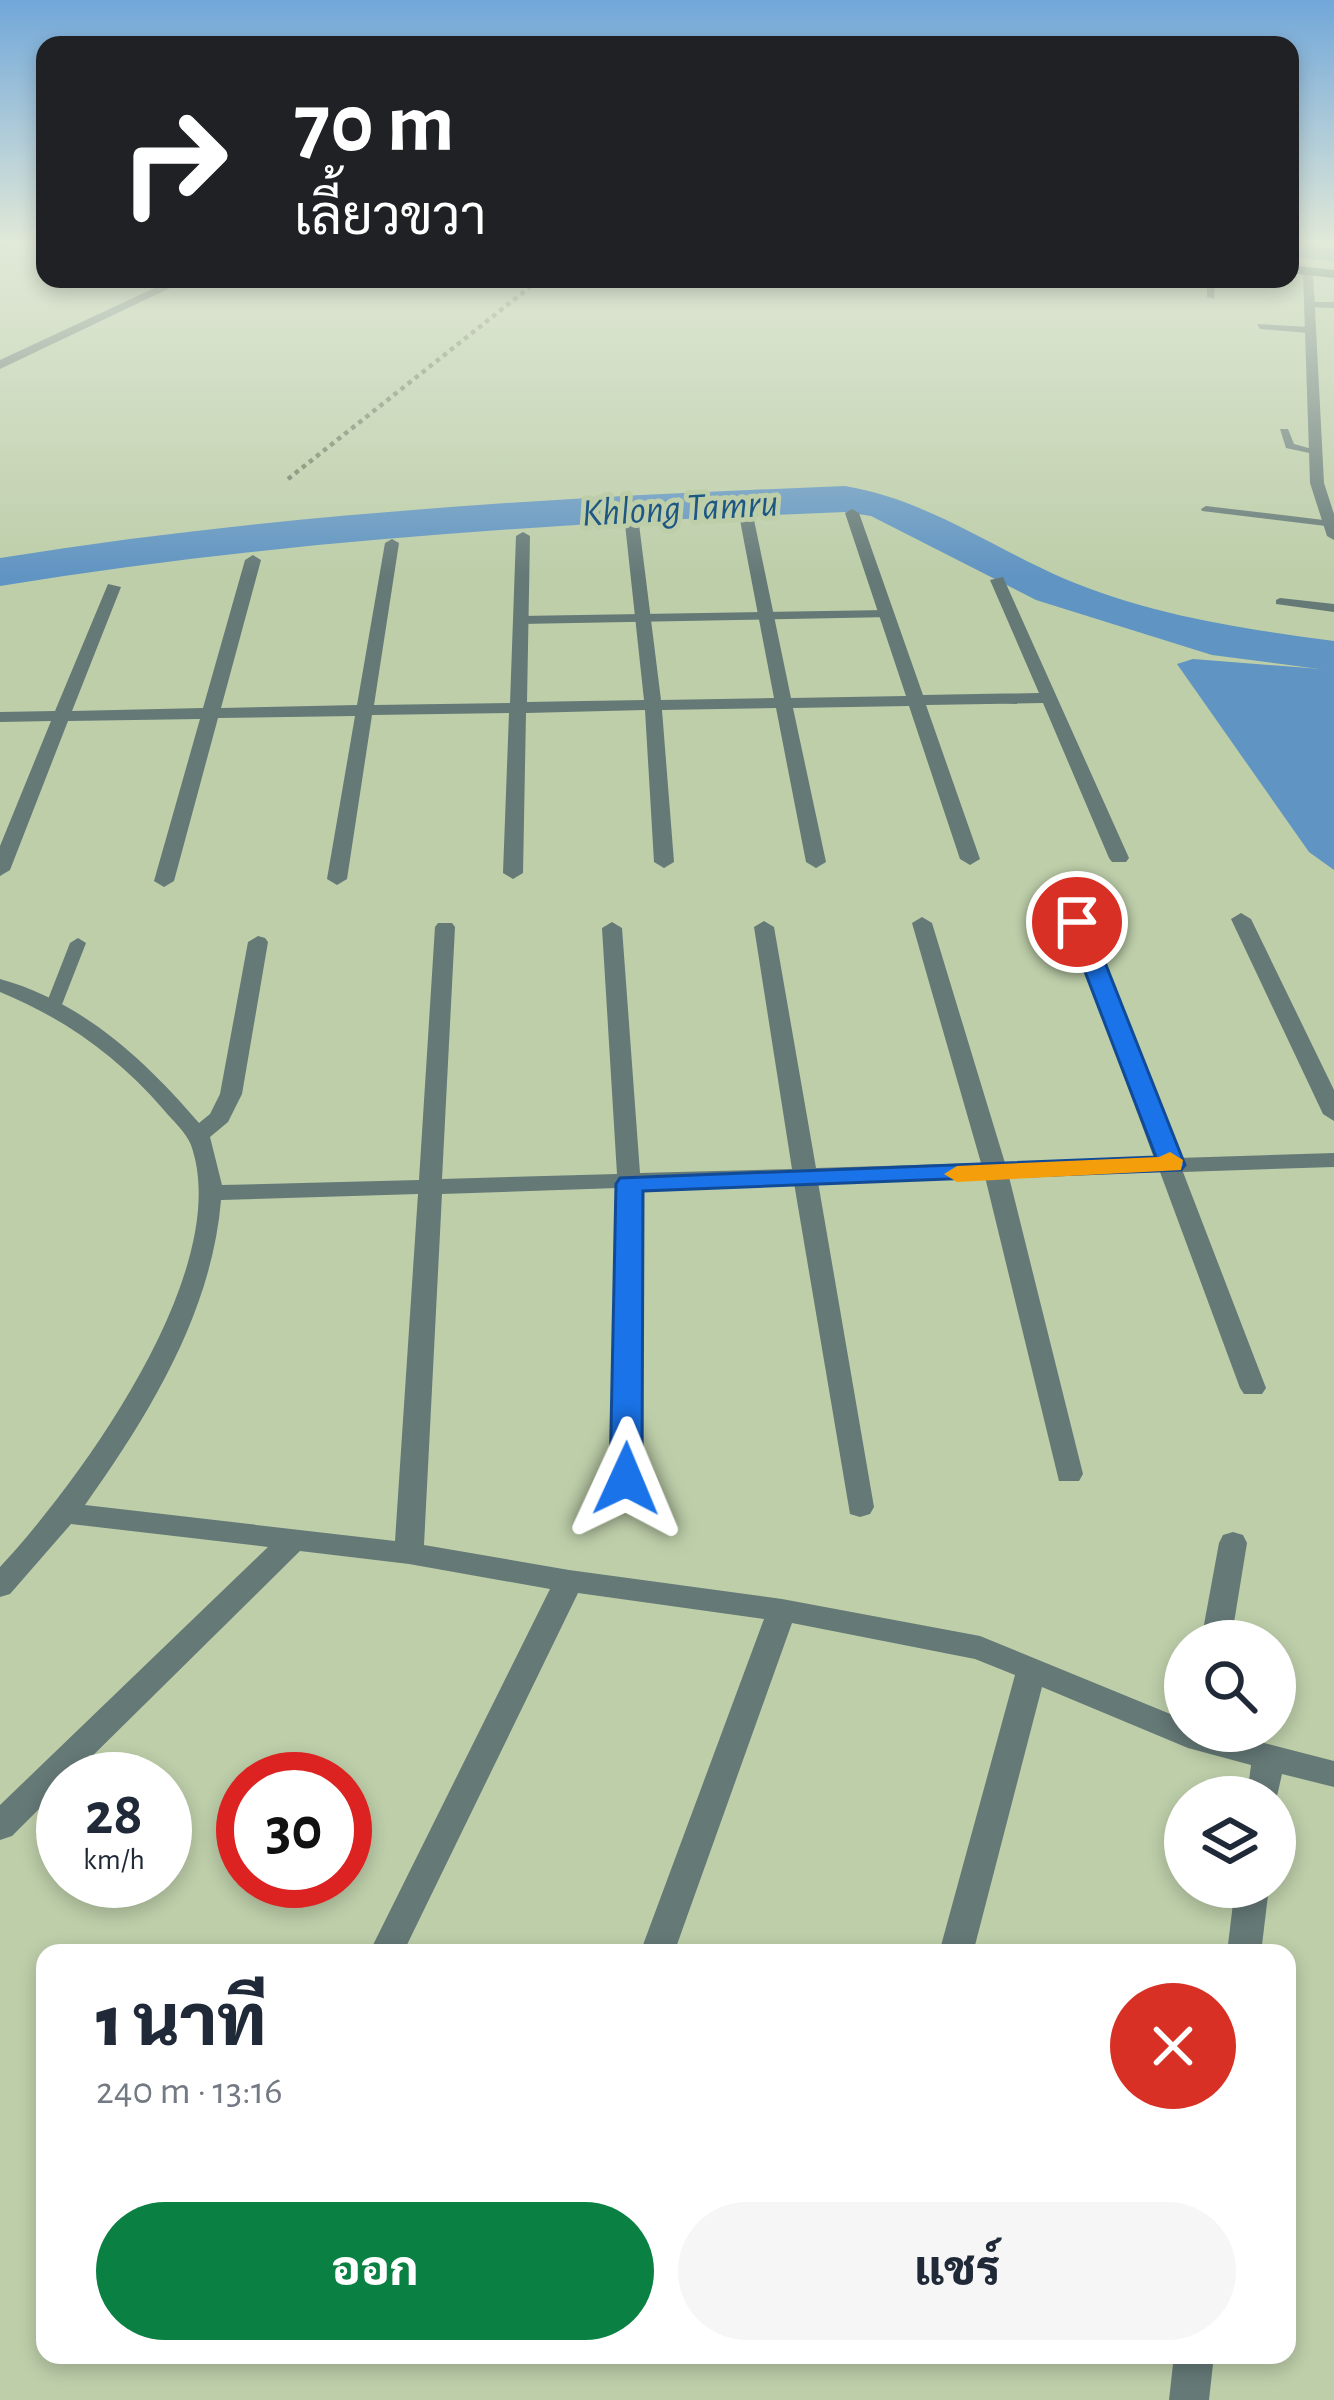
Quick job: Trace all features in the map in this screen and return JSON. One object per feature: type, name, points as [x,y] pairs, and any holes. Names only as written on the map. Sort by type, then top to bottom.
[{"type":"street","points":[[0,365],[28,352]]},
{"type":"street","points":[[1310,352],[1317,483],[1333,530]]},
{"type":"street","points":[[852,513],[970,860]]},
{"type":"street","points":[[746,515],[816,862]]},
{"type":"street","points":[[632,524],[653,705],[664,862]]},
{"type":"street","points":[[513,873],[523,536]]},
{"type":"street","points":[[337,879],[392,543]]},
{"type":"street","points":[[164,881],[253,560]]},
{"type":"street","points":[[998,580],[1119,858]]},
{"type":"street","points":[[0,870],[112,587]]},
{"type":"street","points":[[0,717],[1051,698]]},
{"type":"street","points":[[1241,919],[1334,1114]]},
{"type":"street","points":[[1077,922],[1253,1388]]},
{"type":"street","points":[[922,923],[996,1172],[1069,1474]]},
{"type":"street","points":[[409,1553],[445,927]]},
{"type":"street","points":[[764,927],[860,1507]]},
{"type":"street","points":[[612,928],[629,1184],[626,1479]]},
{"type":"street","points":[[198,1136],[220,1117],[231,1094],[259,942]]},
{"type":"street","points":[[0,986],[53,1007],[95,1031],[158,1088],[198,1136],[212,1193],[198,1267],[166,1351],[123,1428],[65,1513],[0,1586]]},
{"type":"street","points":[[212,1193],[1334,1160]]},
{"type":"street","points":[[65,1513],[409,1553],[782,1610],[980,1648],[1164,1721]]},
{"type":"street","points":[[0,1826],[293,1540]]},
{"type":"street","points":[[1220,1620],[1233,1544]]},
{"type":"street","points":[[390,1944],[569,1581]]},
{"type":"street","points":[[660,1944],[782,1610]]},
{"type":"street","points":[[958,1944],[1032,1668]]},
{"type":"street","points":[[1250,1752],[1334,1774]]},
{"type":"street","points":[[1266,1776],[1268,1758]]},
{"type":"street","points":[[1245,1944],[1249,1908]]},
{"type":"street","points":[[1189,2400],[1193,2364]]},
{"type":"lane","points":[[1284,431],[1290,446],[1314,451]]},
{"type":"lane","points":[[1206,509],[1333,530]]},
{"type":"lane","points":[[1280,602],[1334,608]]},
{"type":"lane","points":[[520,620],[888,614]]},
{"type":"lane","points":[[53,1007],[78,943]]},
{"type":"path","points":[[288,479],[448,352]]},
{"type":"water","points":[[1193,659],[1334,670],[1334,870],[1309,852],[1177,664]]},
{"type":"waterway","name":"Khlong Tamru","points":[[0,572],[315,530],[845,499],[882,505],[1052,590],[1212,640],[1334,656]]},
{"type":"slow traffic","points":[[957,1174],[1172,1165],[1170,1160]]},
{"type":"route","points":[[626,1479],[629,1184],[1172,1165],[1077,922]]}]
